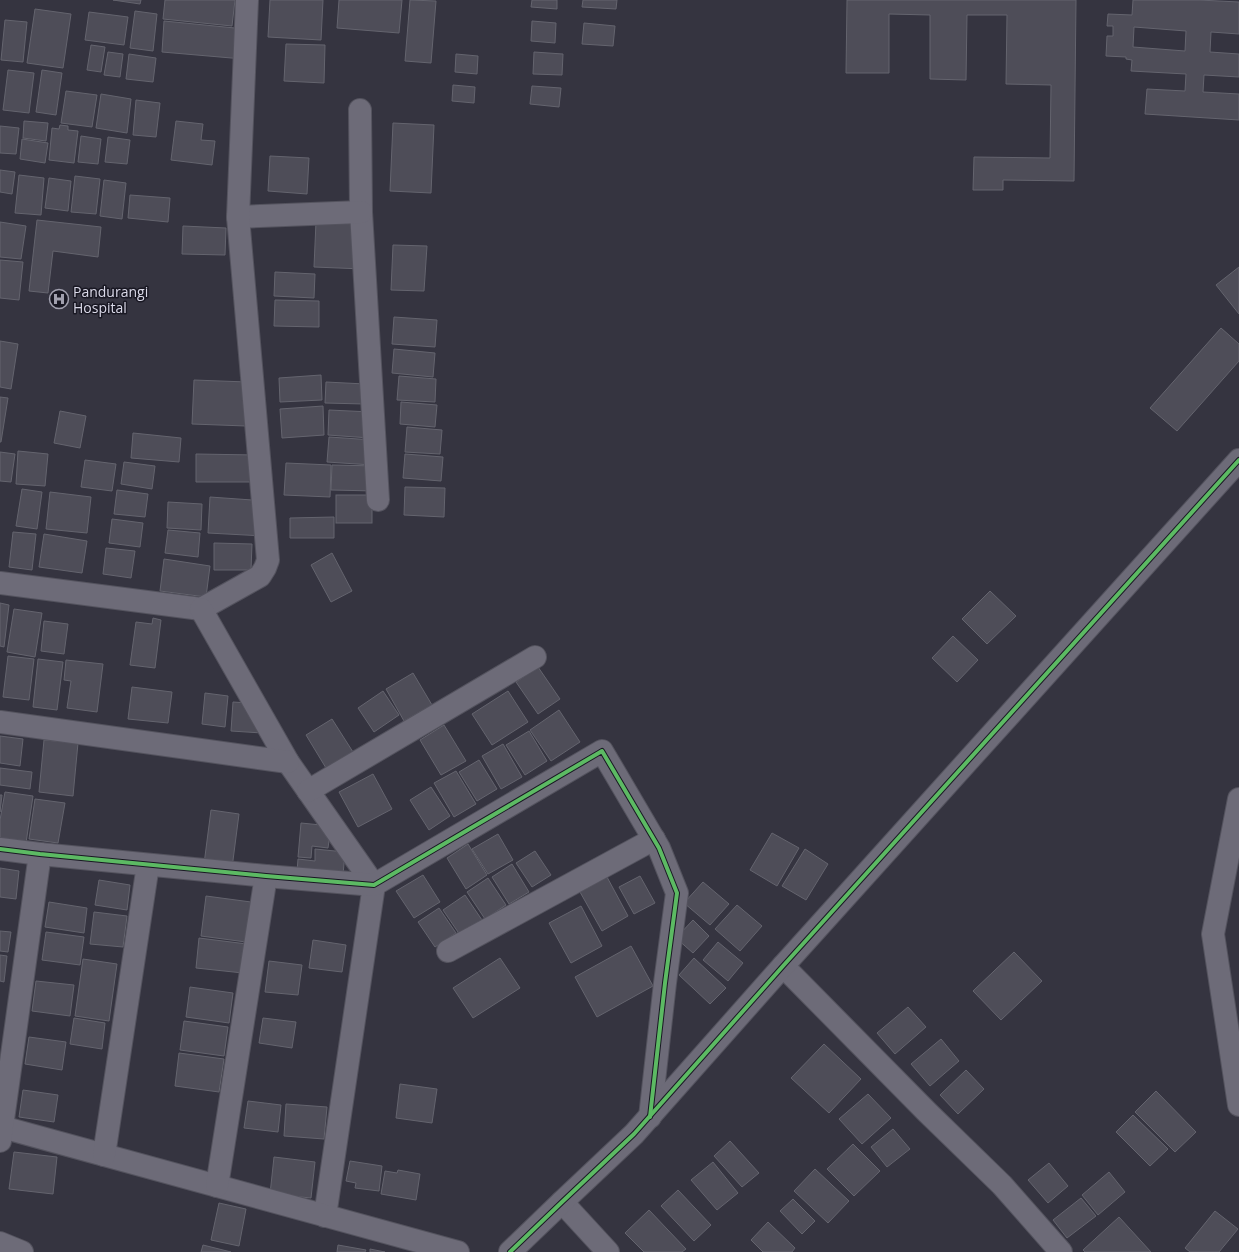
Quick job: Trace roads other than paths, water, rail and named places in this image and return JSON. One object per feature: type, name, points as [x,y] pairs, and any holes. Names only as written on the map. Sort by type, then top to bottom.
[{"type":"street","points":[[0,583],[201,609],[260,576],[265,568],[268,560],[238,217],[247,0]]},
{"type":"street","points":[[360,110],[361,212],[378,500]]},
{"type":"street","points":[[238,217],[361,212]]},
{"type":"street","points":[[510,1252],[650,1117],[783,966],[1239,460]]},
{"type":"street","points":[[201,609],[288,762],[374,885],[325,1216]]},
{"type":"street","points":[[308,790],[535,657]]},
{"type":"street","points":[[0,722],[288,762]]},
{"type":"street","points":[[0,848],[40,854],[148,865],[374,885],[602,752],[659,848],[677,893],[665,982],[650,1117]]},
{"type":"street","points":[[1239,799],[1213,934],[1239,1105]]},
{"type":"street","points":[[448,951],[654,839]]},
{"type":"street","points":[[40,854],[1,1134],[104,1155],[458,1252]]},
{"type":"street","points":[[104,1155],[148,865]]},
{"type":"street","points":[[217,1186],[266,876]]},
{"type":"street","points":[[783,966],[927,1112],[1002,1185],[1061,1252]]},
{"type":"street","points":[[562,1202],[608,1252]]},
{"type":"street","points":[[0,1243],[22,1252]]},
{"type":"place","name":"Pandurangi Hospital","points":[[59,299]]}]
